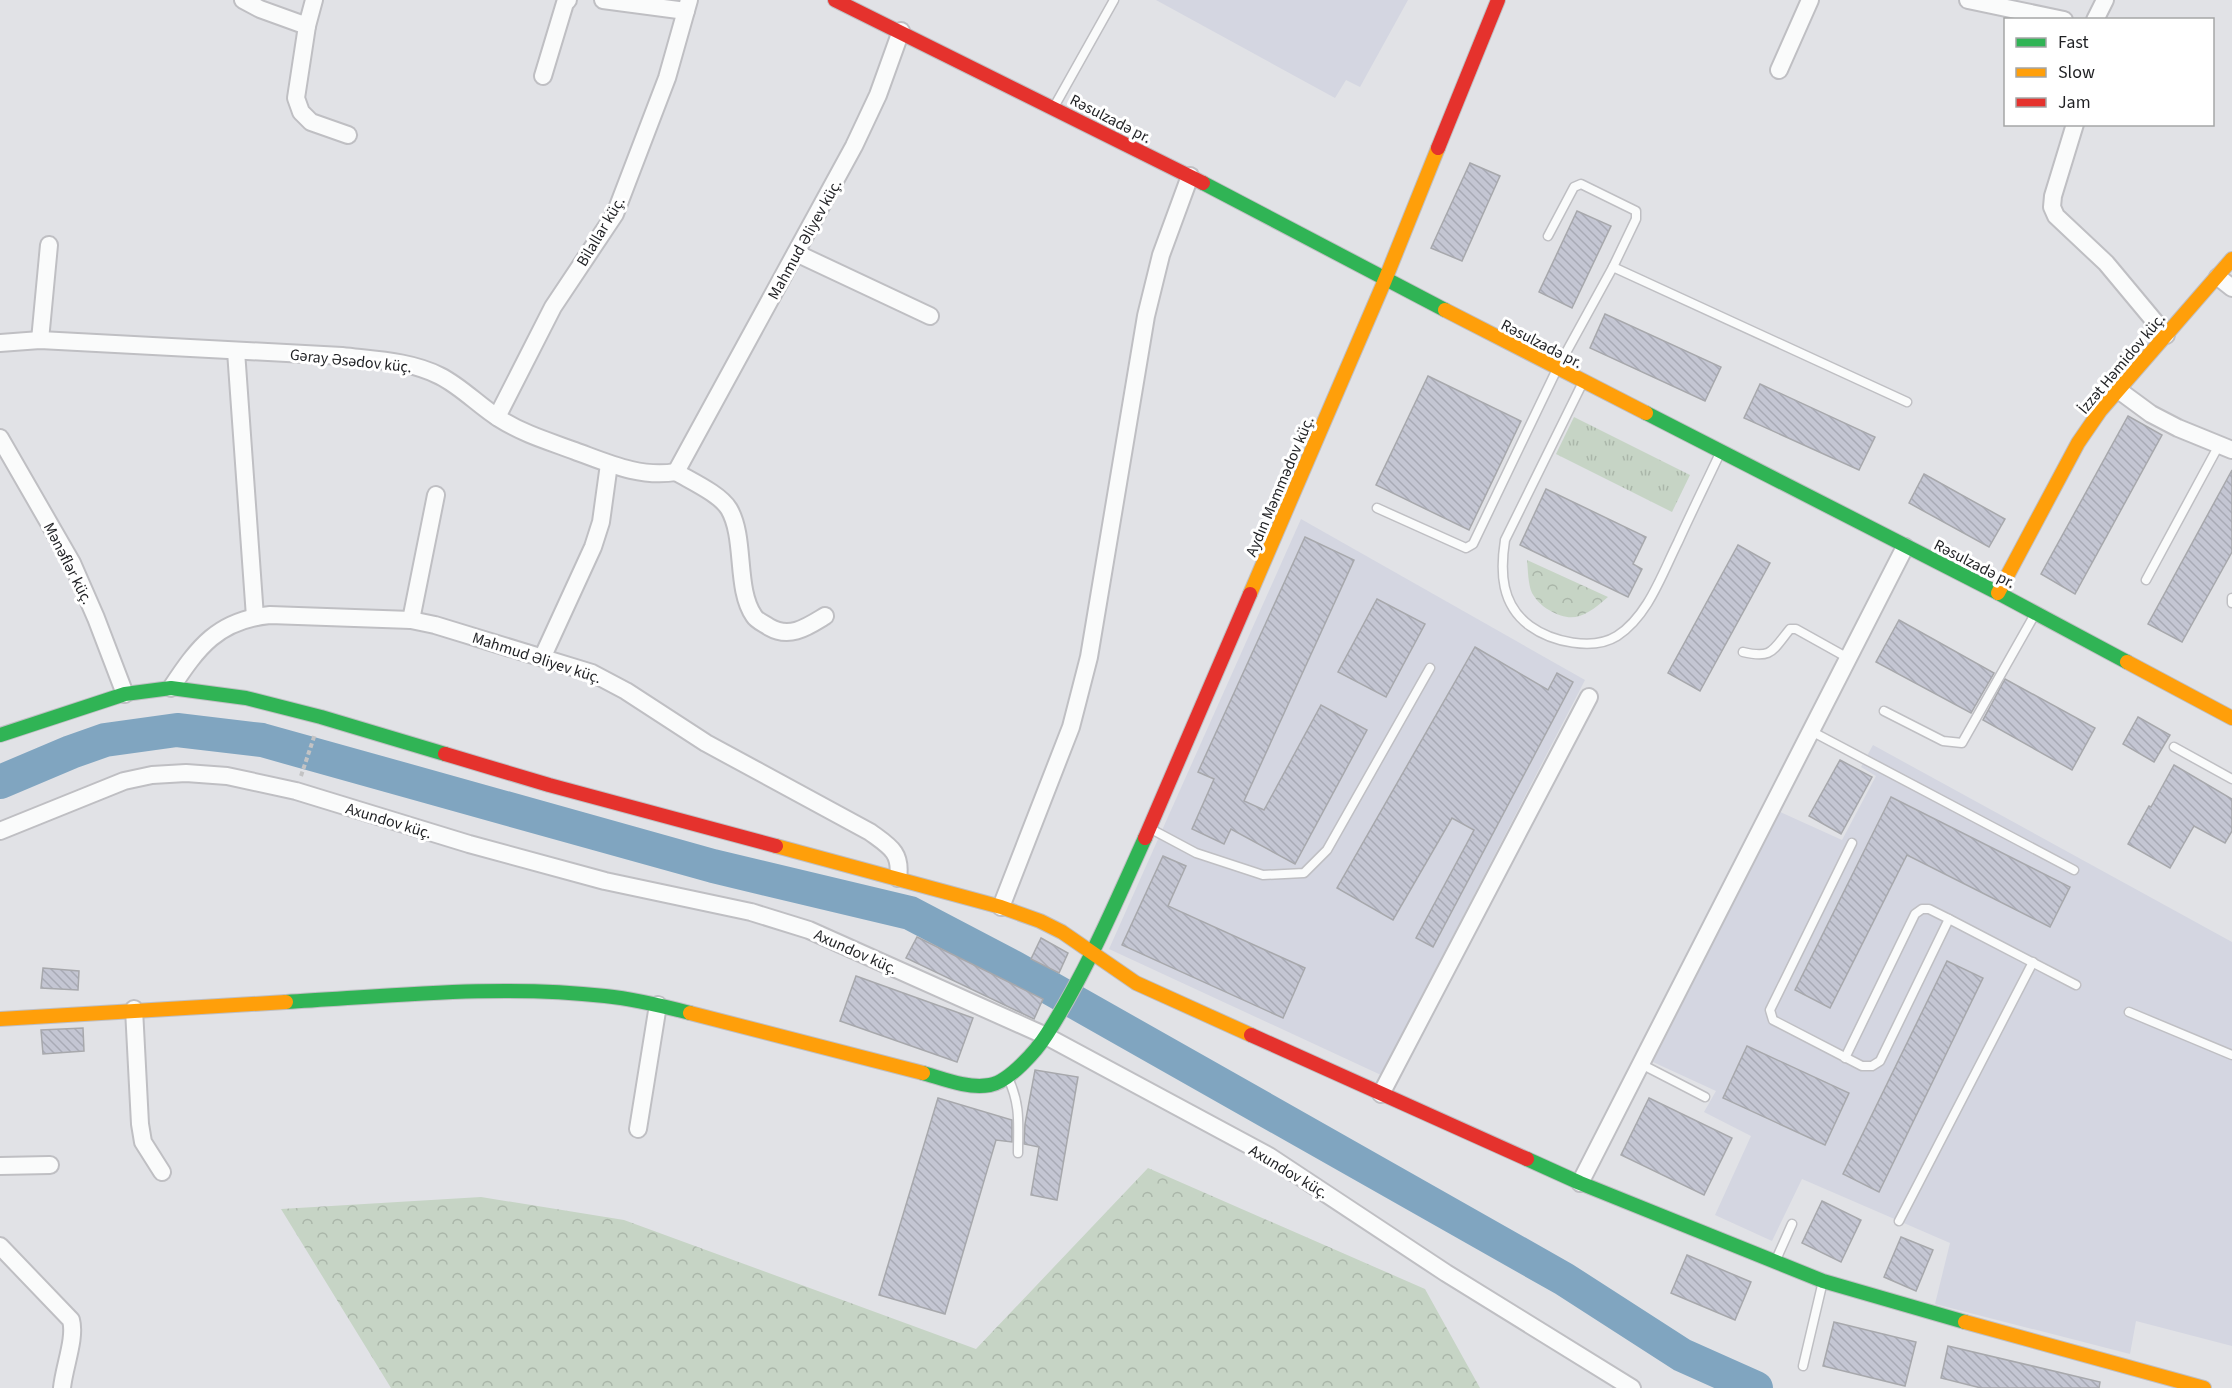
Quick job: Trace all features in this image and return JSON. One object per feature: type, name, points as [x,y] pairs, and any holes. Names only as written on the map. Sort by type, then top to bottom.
[{"type":"street","points":[[243,0],[260,9],[307,26]]},
{"type":"street","points":[[314,0],[307,26],[296,98],[301,112],[312,122],[348,135]]},
{"type":"street","points":[[543,76],[568,0]]},
{"type":"street","points":[[603,0],[688,6]]},
{"type":"street","name":"Rəsulzadə pr.","points":[[835,0],[1190,176],[1557,369],[1998,593],[2232,718]]},
{"type":"street","name":"Aydın Məmmədov küç.","points":[[1008,1078],[1046,1036],[1056,1019],[1091,954],[1150,828],[1385,280],[1498,0]]},
{"type":"street","points":[[1779,70],[1810,0]]},
{"type":"street","points":[[2096,18],[2104,0]]},
{"type":"street","points":[[1978,1],[2055,18]]},
{"type":"street","name":"Bilallar küç.","points":[[497,417],[553,307],[615,214],[667,78],[688,6]]},
{"type":"street","name":"Mahmud Əliyev küç.","points":[[676,472],[854,146],[878,96],[901,31]]},
{"type":"street","points":[[2074,126],[2053,196],[2052,207],[2055,216],[2106,263],[2166,335]]},
{"type":"street","points":[[1001,907],[1071,727],[1081,694],[1146,316],[1161,255],[1190,176]]},
{"type":"street","points":[[40,340],[49,245]]},
{"type":"street","points":[[796,253],[930,316]]},
{"type":"street","name":"İzzət Həmidov küç.","points":[[1998,593],[2078,443],[2117,389],[2232,260]]},
{"type":"street","points":[[2218,277],[2232,288]]},
{"type":"street","name":"Gəray Əsədov küç.","points":[[0,343],[40,340],[342,356],[420,368],[441,376],[497,417],[521,432],[545,442],[638,472],[665,474],[676,472]]},
{"type":"street","points":[[236,351],[255,617]]},
{"type":"street","points":[[2117,389],[2151,414],[2178,429],[2226,447]]},
{"type":"street","name":"Mənəflər küç.","points":[[0,438],[72,563],[125,694]]},
{"type":"street","points":[[543,656],[593,547],[601,522],[609,464]]},
{"type":"street","points":[[676,472],[719,498],[729,509],[736,531],[747,600],[755,618],[776,630],[791,632],[805,628],[825,616]]},
{"type":"street","points":[[411,620],[436,495]]},
{"type":"street","points":[[1580,1183],[1905,547]]},
{"type":"street","name":"Mahmud Əliyev küç.","points":[[171,688],[194,653],[229,625],[255,617],[270,615],[411,620],[435,625],[543,656],[611,681],[706,743],[870,832],[891,848],[900,864],[898,878]]},
{"type":"street","points":[[0,735],[125,694],[171,688],[246,698],[321,717],[549,785],[1001,907],[1046,923],[1063,932],[1091,954],[1136,983],[1580,1183],[1774,1263],[1823,1281],[2089,1358],[2204,1388]]},
{"type":"street","points":[[1381,1094],[1589,697]]},
{"type":"street","name":"Axundov küç.","points":[[0,831],[124,782],[152,775],[186,773],[227,776],[296,791],[469,844],[604,882],[751,912],[809,930],[1046,1036],[1269,1156],[1446,1273],[1632,1388]]},
{"type":"street","points":[[0,1019],[134,1009],[385,996],[564,992],[608,996],[658,1005],[964,1084],[990,1085],[1008,1078]]},
{"type":"street","points":[[638,1129],[658,1005]]},
{"type":"street","points":[[134,1009],[143,1142],[162,1172]]},
{"type":"street","points":[[0,1166],[50,1165]]},
{"type":"street","points":[[0,1246],[71,1320],[74,1331],[64,1369],[62,1388]]},
{"type":"lane","points":[[1053,107],[1114,0]]},
{"type":"lane","points":[[1377,508],[1466,549],[1473,544],[1557,369],[1613,267],[1636,219],[1636,211],[1581,184],[1574,187],[1548,236]]},
{"type":"lane","points":[[1613,267],[1907,402]]},
{"type":"lane","points":[[1583,382],[1505,540],[1502,562],[1503,587],[1512,606],[1529,626],[1552,638],[1593,644],[1616,637],[1636,620],[1651,596],[1722,451]]},
{"type":"lane","points":[[2146,580],[2226,447]]},
{"type":"lane","points":[[2232,598],[2232,603]]},
{"type":"lane","points":[[1884,711],[1943,741],[1962,743],[2035,613]]},
{"type":"lane","points":[[1743,652],[1761,656],[1770,652],[1790,629],[1796,629],[1848,658]]},
{"type":"lane","points":[[1150,828],[1196,853],[1263,875],[1304,873],[1328,850],[1430,668]]},
{"type":"lane","points":[[1811,731],[2074,870]]},
{"type":"lane","points":[[2175,747],[2232,779]]},
{"type":"lane","points":[[1852,843],[1770,1010],[1773,1020],[1862,1066],[1872,1066],[1880,1061],[1950,919]]},
{"type":"lane","points":[[1845,1058],[1915,914],[1922,909],[1929,909],[1950,919],[2076,985]]},
{"type":"lane","points":[[1899,1221],[2033,962]]},
{"type":"lane","points":[[2128,1012],[2232,1055]]},
{"type":"lane","points":[[1641,1064],[1705,1096]]},
{"type":"lane","points":[[1008,1078],[1016,1094],[1019,1109],[1018,1153]]},
{"type":"lane","points":[[1774,1263],[1792,1224]]},
{"type":"lane","points":[[1803,1366],[1823,1281]]},
{"type":"path","points":[[296,791],[321,717]]},
{"type":"shaded area","points":[[1156,0],[1408,0],[1360,87],[1346,80],[1335,98]]},
{"type":"shaded area","points":[[1301,519],[1585,680],[1381,1075],[1109,949]]},
{"type":"shaded area","points":[[1873,745],[2232,942],[2232,1346],[2136,1321],[2130,1354],[1935,1304],[1950,1243],[1802,1179],[1772,1241],[1715,1215],[1751,1136],[1704,1112],[1716,1091],[1653,1062],[1778,811],[1842,840],[1876,776],[1861,767]]},
{"type":"green space","points":[[1574,417],[1690,475],[1672,512],[1556,454]]},
{"type":"green space","points":[[1527,560],[1608,597],[1580,616],[1566,617],[1549,610],[1532,593]]},
{"type":"green space","points":[[1148,1168],[1425,1289],[1480,1388],[391,1388],[281,1209],[481,1197],[624,1220],[976,1349]]},
{"type":"building","points":[[1470,163],[1500,176],[1462,261],[1431,248]]},
{"type":"building","points":[[1577,211],[1611,226],[1572,308],[1539,292]]},
{"type":"building","points":[[1605,314],[1721,367],[1705,401],[1590,348]]},
{"type":"building","points":[[1428,376],[1521,421],[1469,530],[1376,485]]},
{"type":"building","points":[[1760,384],[1875,437],[1859,470],[1744,418]]},
{"type":"building","points":[[2128,416],[2162,435],[2075,594],[2041,574]]},
{"type":"building","points":[[2232,470],[2232,552],[2182,642],[2148,624]]},
{"type":"building","points":[[1924,474],[2005,519],[1989,547],[1909,503]]},
{"type":"building","points":[[1546,489],[1646,537],[1633,564],[1642,569],[1628,597],[1520,545]]},
{"type":"building","points":[[1305,537],[1354,560],[1244,801],[1264,810],[1321,705],[1367,730],[1295,864],[1231,829],[1224,844],[1192,829],[1214,779],[1198,772]]},
{"type":"building","points":[[1738,545],[1770,563],[1700,691],[1668,673]]},
{"type":"building","points":[[1377,599],[1425,624],[1386,697],[1338,672]]},
{"type":"building","points":[[1899,620],[1994,673],[1971,713],[1876,662]]},
{"type":"building","points":[[1475,647],[1548,690],[1557,673],[1573,682],[1433,947],[1416,938],[1474,830],[1452,818],[1393,920],[1337,888]]},
{"type":"building","points":[[2005,679],[2095,728],[2072,770],[1983,720]]},
{"type":"building","points":[[2138,717],[2170,735],[2154,762],[2123,744]]},
{"type":"building","points":[[1840,760],[1872,777],[1841,834],[1809,816]]},
{"type":"building","points":[[2174,765],[2232,799],[2232,831],[2225,843],[2194,826],[2170,868],[2128,844]]},
{"type":"building","points":[[1891,797],[2070,887],[2050,927],[1907,855],[1830,1008],[1795,990]]},
{"type":"building","points":[[1163,856],[1186,866],[1168,906],[1305,968],[1283,1018],[1122,945]]},
{"type":"building","points":[[917,937],[1043,999],[1034,1019],[906,958]]},
{"type":"building","points":[[1041,938],[1068,953],[1059,973],[1031,959]]},
{"type":"building","points":[[1947,961],[1983,978],[1879,1192],[1843,1174]]},
{"type":"building","points":[[43,968],[79,971],[78,990],[41,988]]},
{"type":"building","points":[[856,976],[973,1018],[957,1062],[840,1021]]},
{"type":"building","points":[[83,1028],[84,1051],[43,1054],[41,1030]]},
{"type":"building","points":[[1747,1046],[1849,1093],[1825,1145],[1723,1098]]},
{"type":"building","points":[[1035,1070],[1078,1077],[1057,1200],[1031,1195],[1039,1147],[1024,1144],[1025,1124]]},
{"type":"building","points":[[938,1098],[1012,1120],[1012,1142],[996,1140],[945,1314],[879,1295]]},
{"type":"building","points":[[1649,1098],[1732,1138],[1704,1195],[1621,1155]]},
{"type":"building","points":[[1822,1201],[1861,1220],[1841,1262],[1802,1243]]},
{"type":"building","points":[[1901,1237],[1933,1250],[1916,1291],[1884,1277]]},
{"type":"building","points":[[1687,1255],[1751,1282],[1735,1320],[1671,1293]]},
{"type":"building","points":[[1834,1322],[1916,1342],[1905,1386],[1823,1366]]},
{"type":"building","points":[[1948,1346],[2100,1382],[2099,1388],[1981,1388],[1941,1378]]},
{"type":"waterway","points":[[0,782],[105,740],[177,730],[262,740],[713,866],[910,913],[1013,967],[1564,1279],[1682,1355],[1756,1388]]},
{"type":"traffic: fast","points":[[1203,183],[1445,310]]},
{"type":"traffic: fast","points":[[1646,413],[1998,593],[2127,662]]},
{"type":"traffic: fast","points":[[0,735],[125,694],[171,688],[246,698],[321,717],[445,754]]},
{"type":"traffic: fast","points":[[923,1073],[965,1085],[990,1085],[1006,1078],[1030,1056],[1047,1034],[1075,987],[1145,838]]},
{"type":"traffic: fast","points":[[286,1002],[446,992],[526,991],[616,997],[690,1013]]},
{"type":"traffic: fast","points":[[1527,1159],[1580,1183],[1823,1281],[1965,1322]]},
{"type":"traffic: slow","points":[[1250,594],[1385,280],[1438,148]]},
{"type":"traffic: slow","points":[[1998,593],[2078,443],[2100,411],[2232,259]]},
{"type":"traffic: slow","points":[[1445,310],[1646,413]]},
{"type":"traffic: slow","points":[[2127,662],[2232,718]]},
{"type":"traffic: slow","points":[[776,846],[1001,907],[1040,921],[1062,932],[1136,983],[1251,1035]]},
{"type":"traffic: slow","points":[[0,1019],[286,1002]]},
{"type":"traffic: slow","points":[[690,1013],[923,1073]]},
{"type":"traffic: slow","points":[[1965,1322],[2204,1388]]},
{"type":"traffic: jam","points":[[835,0],[1203,183]]},
{"type":"traffic: jam","points":[[1438,148],[1498,0]]},
{"type":"traffic: jam","points":[[1145,838],[1250,594]]},
{"type":"traffic: jam","points":[[445,754],[549,785],[776,846]]},
{"type":"traffic: jam","points":[[1251,1035],[1527,1159]]}]
